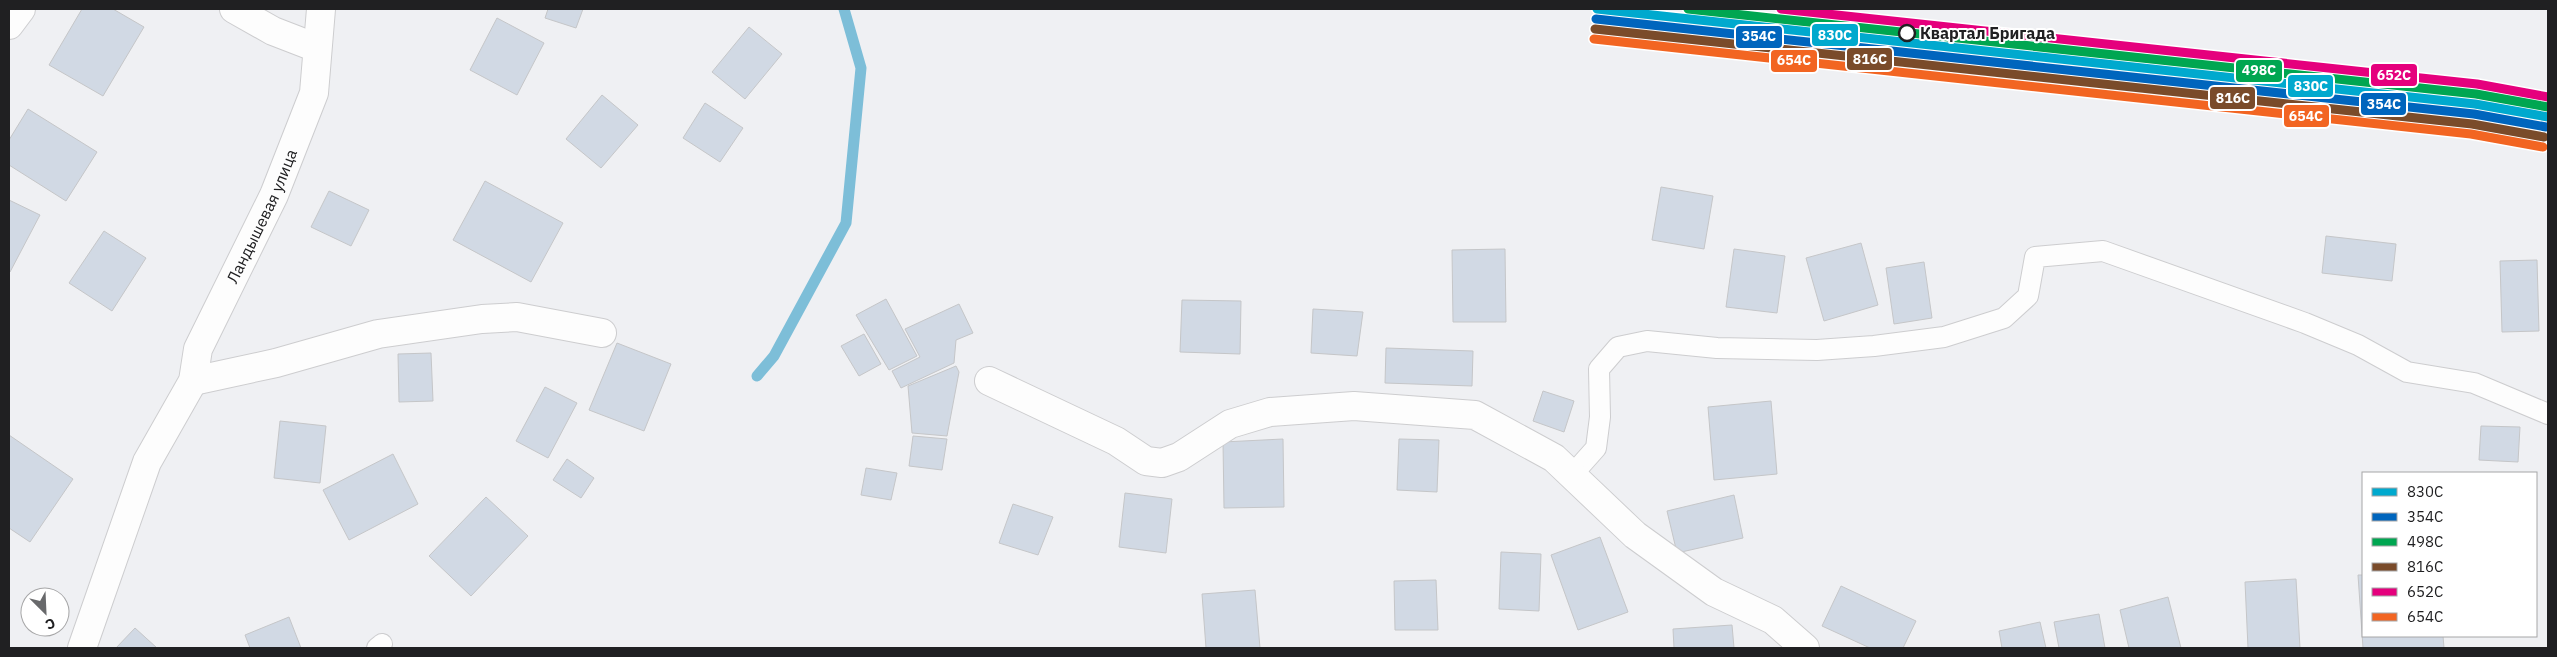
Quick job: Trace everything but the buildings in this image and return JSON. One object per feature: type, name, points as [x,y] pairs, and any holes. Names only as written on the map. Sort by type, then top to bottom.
[{"type":"street","points":[[9,25],[22,9]]},
{"type":"street","points":[[234,9],[274,31],[317,48]]},
{"type":"street","name":"Ландышевая улица","points":[[193,381],[198,350],[274,195],[314,93],[321,9]]},
{"type":"street","points":[[82,648],[146,462],[193,381],[276,363],[378,334],[482,319],[517,317],[602,333]]},
{"type":"street","points":[[989,381],[1116,441],[1146,461],[1162,463],[1179,457],[1230,424],[1270,412],[1354,406],[1475,414],[1554,458],[1635,535],[1714,592],[1772,620],[1805,648]]},
{"type":"lane","points":[[1572,475],[1596,448],[1600,417],[1599,369],[1618,347],[1647,341],[1717,348],[1817,350],[1874,346],[1944,337],[2004,318],[2028,296],[2035,258],[2103,251],[2304,323],[2358,345],[2406,372],[2474,383],[2548,414]]},
{"type":"waterway","points":[[757,376],[774,356],[846,223],[861,68],[844,9]]},
{"type":"transit line","name":"830С","points":[[1597,9],[2475,104],[2548,117]]},
{"type":"transit line","name":"498С","points":[[1688,9],[2476,94],[2548,107]]},
{"type":"transit line","name":"652С","points":[[1781,9],[2477,84],[2548,97]]},
{"type":"transit line","name":"354С","points":[[1596,19],[2474,114],[2546,127]]},
{"type":"transit line","name":"816С","points":[[1595,29],[2472,124],[2544,137]]},
{"type":"transit line","name":"654С","points":[[1594,39],[2471,134],[2543,147]]},
{"type":"place","name":"Квартал Бригада","points":[[1907,33]]}]
